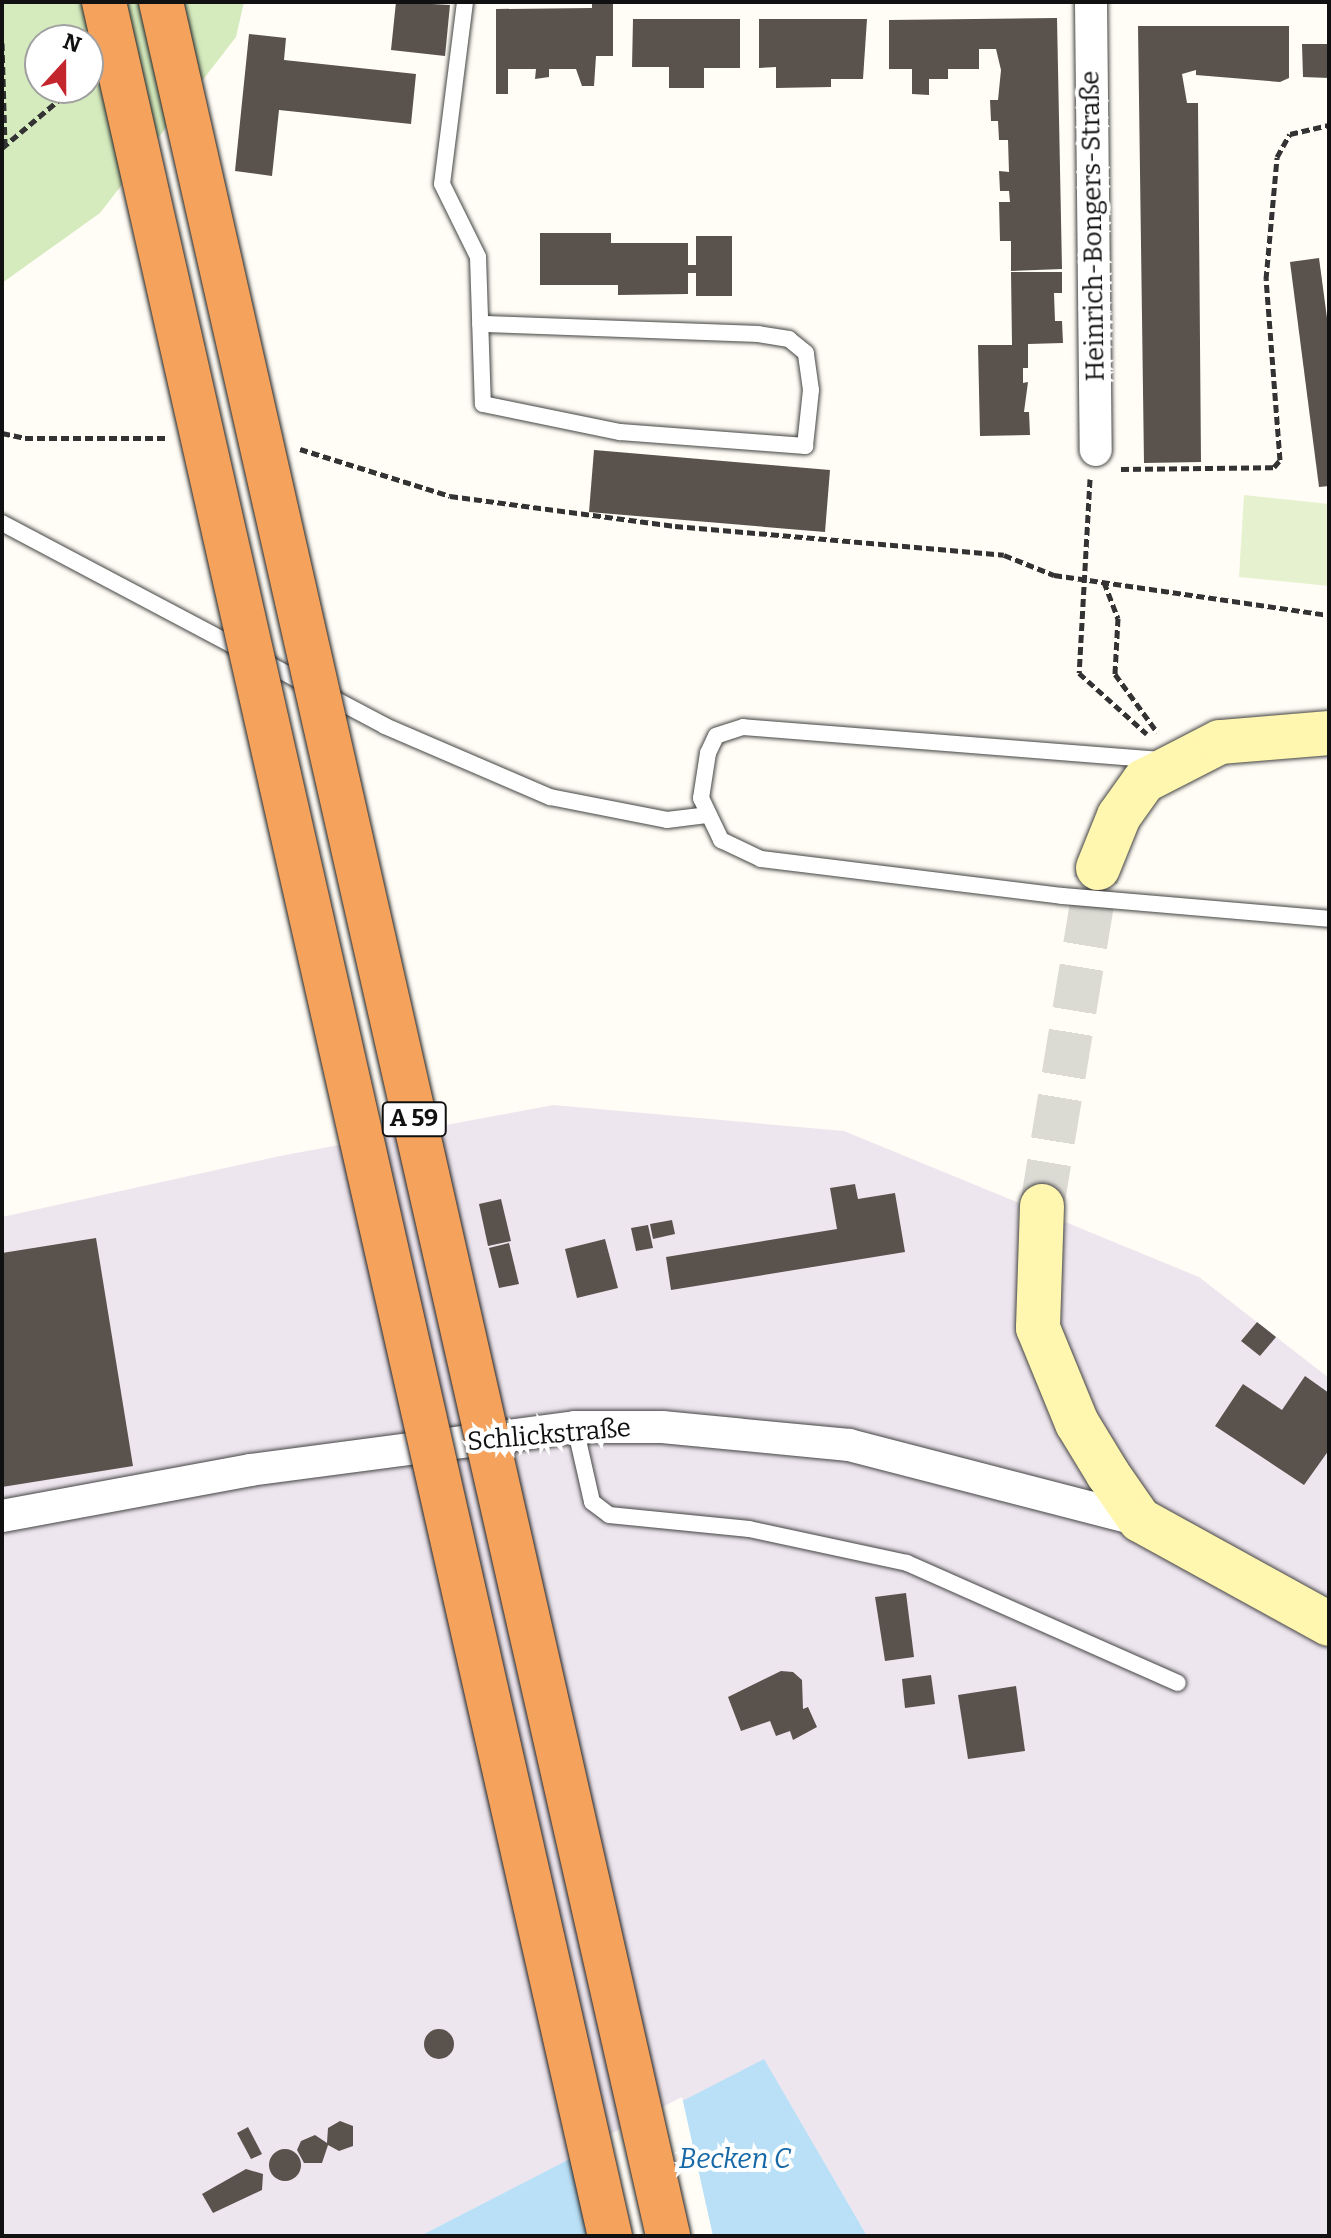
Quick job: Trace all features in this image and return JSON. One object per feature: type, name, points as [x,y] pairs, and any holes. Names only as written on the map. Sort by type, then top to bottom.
[{"type":"highway","name":"A 59","points":[[104,2],[610,2236]]},
{"type":"highway","name":"A 59","points":[[161,2],[668,2236]]},
{"type":"street","name":"Heinrich-Bongers-Straße","points":[[1091,2],[1094,460]]},
{"type":"street","points":[[1098,868],[1119,816],[1144,781],[1220,742],[1329,733]]},
{"type":"street","points":[[1042,1206],[1038,1328],[1077,1423],[1140,1520],[1329,1624]]},
{"type":"street","name":"Schlickstraße","points":[[2,1516],[250,1470],[575,1427],[662,1427],[849,1445],[1140,1520]]},
{"type":"lane","points":[[465,2],[442,184],[478,257],[480,324],[483,404],[620,432],[805,446],[811,390],[806,353],[789,339],[758,334],[480,324]]},
{"type":"lane","points":[[2,523],[385,726],[550,797],[667,820],[705,815]]},
{"type":"lane","points":[[1178,762],[743,727],[716,736],[708,753],[701,798],[705,815],[721,840],[761,859],[1062,896],[1329,919]]},
{"type":"lane","points":[[575,1427],[592,1502],[609,1515],[749,1529],[907,1563],[1178,1683]]},
{"type":"path","points":[[2,43],[4,146]]},
{"type":"path","points":[[4,146],[54,104]]},
{"type":"path","points":[[1178,762],[1079,673],[1081,579],[1094,460],[1274,467],[1280,460],[1266,279],[1277,157],[1290,134],[1329,125]]},
{"type":"path","points":[[450,496],[660,524],[1004,555],[1054,575],[1329,615]]},
{"type":"path","points":[[1104,581],[1118,618],[1115,674],[1178,762]]},
{"type":"shaded area","points":[[553,1105],[844,1131],[1199,1277],[1329,1378],[1329,2236],[867,2236],[764,2060],[420,2236],[2,2236],[2,1217],[280,1156]]},
{"type":"green space","points":[[2,2],[244,2],[236,37],[100,213],[2,283]]},
{"type":"green space","points":[[1244,495],[1329,504],[1329,586],[1239,577]]},
{"type":"water","name":"Becken C","points":[[764,2059],[867,2236],[420,2236]]},
{"type":"pier","points":[[682,2097],[713,2236],[588,2236],[570,2155]]},
{"type":"building","points":[[396,2],[450,5],[445,56],[391,50]]},
{"type":"building","points":[[592,3],[613,3],[613,56],[596,56],[594,86],[582,86],[576,69],[549,69],[549,77],[535,79],[536,69],[508,69],[508,94],[496,94],[496,9],[592,8]]},
{"type":"building","points":[[1057,18],[1062,269],[1011,271],[1011,241],[1000,241],[999,202],[1010,202],[1009,191],[1000,191],[999,171],[1009,172],[1008,140],[999,140],[998,121],[991,121],[990,100],[998,100],[1001,70],[996,49],[979,49],[979,69],[948,69],[948,79],[929,79],[929,95],[912,94],[912,69],[889,69],[889,20]]},
{"type":"building","points":[[633,19],[740,19],[740,68],[704,68],[704,88],[669,88],[669,67],[632,67]]},
{"type":"building","points":[[759,19],[867,19],[863,79],[831,79],[831,87],[776,88],[776,67],[759,68]]},
{"type":"building","points":[[1138,26],[1289,26],[1289,78],[1280,82],[1196,75],[1196,70],[1182,74],[1187,103],[1198,103],[1201,462],[1144,463]]},
{"type":"building","points":[[249,34],[286,38],[284,60],[416,74],[411,124],[279,110],[272,176],[235,171]]},
{"type":"building","points":[[1302,44],[1329,44],[1329,78],[1303,77]]},
{"type":"building","points":[[540,233],[611,233],[611,243],[688,243],[688,265],[696,265],[696,236],[732,236],[732,296],[696,296],[696,273],[688,273],[688,294],[618,295],[618,285],[540,285]]},
{"type":"building","points":[[1319,258],[1329,333],[1329,486],[1319,487],[1290,262]]},
{"type":"building","points":[[1011,272],[1062,272],[1062,293],[1054,293],[1055,321],[1062,321],[1063,343],[1028,344],[1028,368],[1023,368],[1023,383],[1028,382],[1024,412],[1029,412],[1030,435],[980,436],[978,345],[1012,345]]},
{"type":"building","points":[[594,450],[830,470],[825,532],[589,512]]},
{"type":"building","points":[[855,1184],[858,1199],[895,1193],[905,1252],[671,1290],[666,1257],[837,1229],[830,1188]]},
{"type":"building","points":[[501,1199],[511,1241],[488,1246],[479,1204]]},
{"type":"building","points":[[672,1220],[675,1234],[653,1239],[650,1224]]},
{"type":"building","points":[[648,1225],[653,1248],[636,1251],[631,1228]]},
{"type":"building","points":[[96,1238],[133,1466],[2,1487],[2,1253]]},
{"type":"building","points":[[605,1239],[618,1288],[577,1298],[565,1249]]},
{"type":"building","points":[[509,1243],[519,1284],[499,1288],[489,1248]]},
{"type":"building","points":[[1257,1322],[1276,1337],[1260,1356],[1241,1341]]},
{"type":"building","points":[[1305,1376],[1329,1393],[1329,1450],[1304,1485],[1215,1426],[1243,1384],[1282,1410]]},
{"type":"building","points":[[906,1593],[914,1657],[885,1661],[875,1597]]},
{"type":"building","points":[[781,1671],[793,1672],[802,1680],[803,1709],[808,1707],[817,1727],[793,1740],[790,1731],[776,1736],[770,1721],[741,1731],[728,1697]]},
{"type":"building","points":[[931,1675],[935,1704],[905,1708],[902,1679]]},
{"type":"building","points":[[1016,1686],[1025,1751],[968,1759],[958,1695]]},
{"type":"building","points":[[439,2029],[450,2033],[454,2044],[450,2055],[439,2059],[428,2055],[424,2044],[428,2033]]},
{"type":"building","points":[[340,2121],[353,2126],[353,2146],[339,2151],[328,2145],[322,2163],[304,2163],[297,2150],[301,2141],[315,2135],[327,2143],[328,2128]]},
{"type":"building","points":[[248,2127],[262,2154],[251,2159],[237,2133]]},
{"type":"building","points":[[285,2149],[296,2154],[301,2165],[296,2176],[285,2181],[274,2176],[269,2165],[274,2154]]},
{"type":"building","points":[[246,2169],[263,2174],[262,2190],[213,2213],[202,2194]]},
{"type":"tunnel","points":[[1042,1206],[1098,868]]}]
